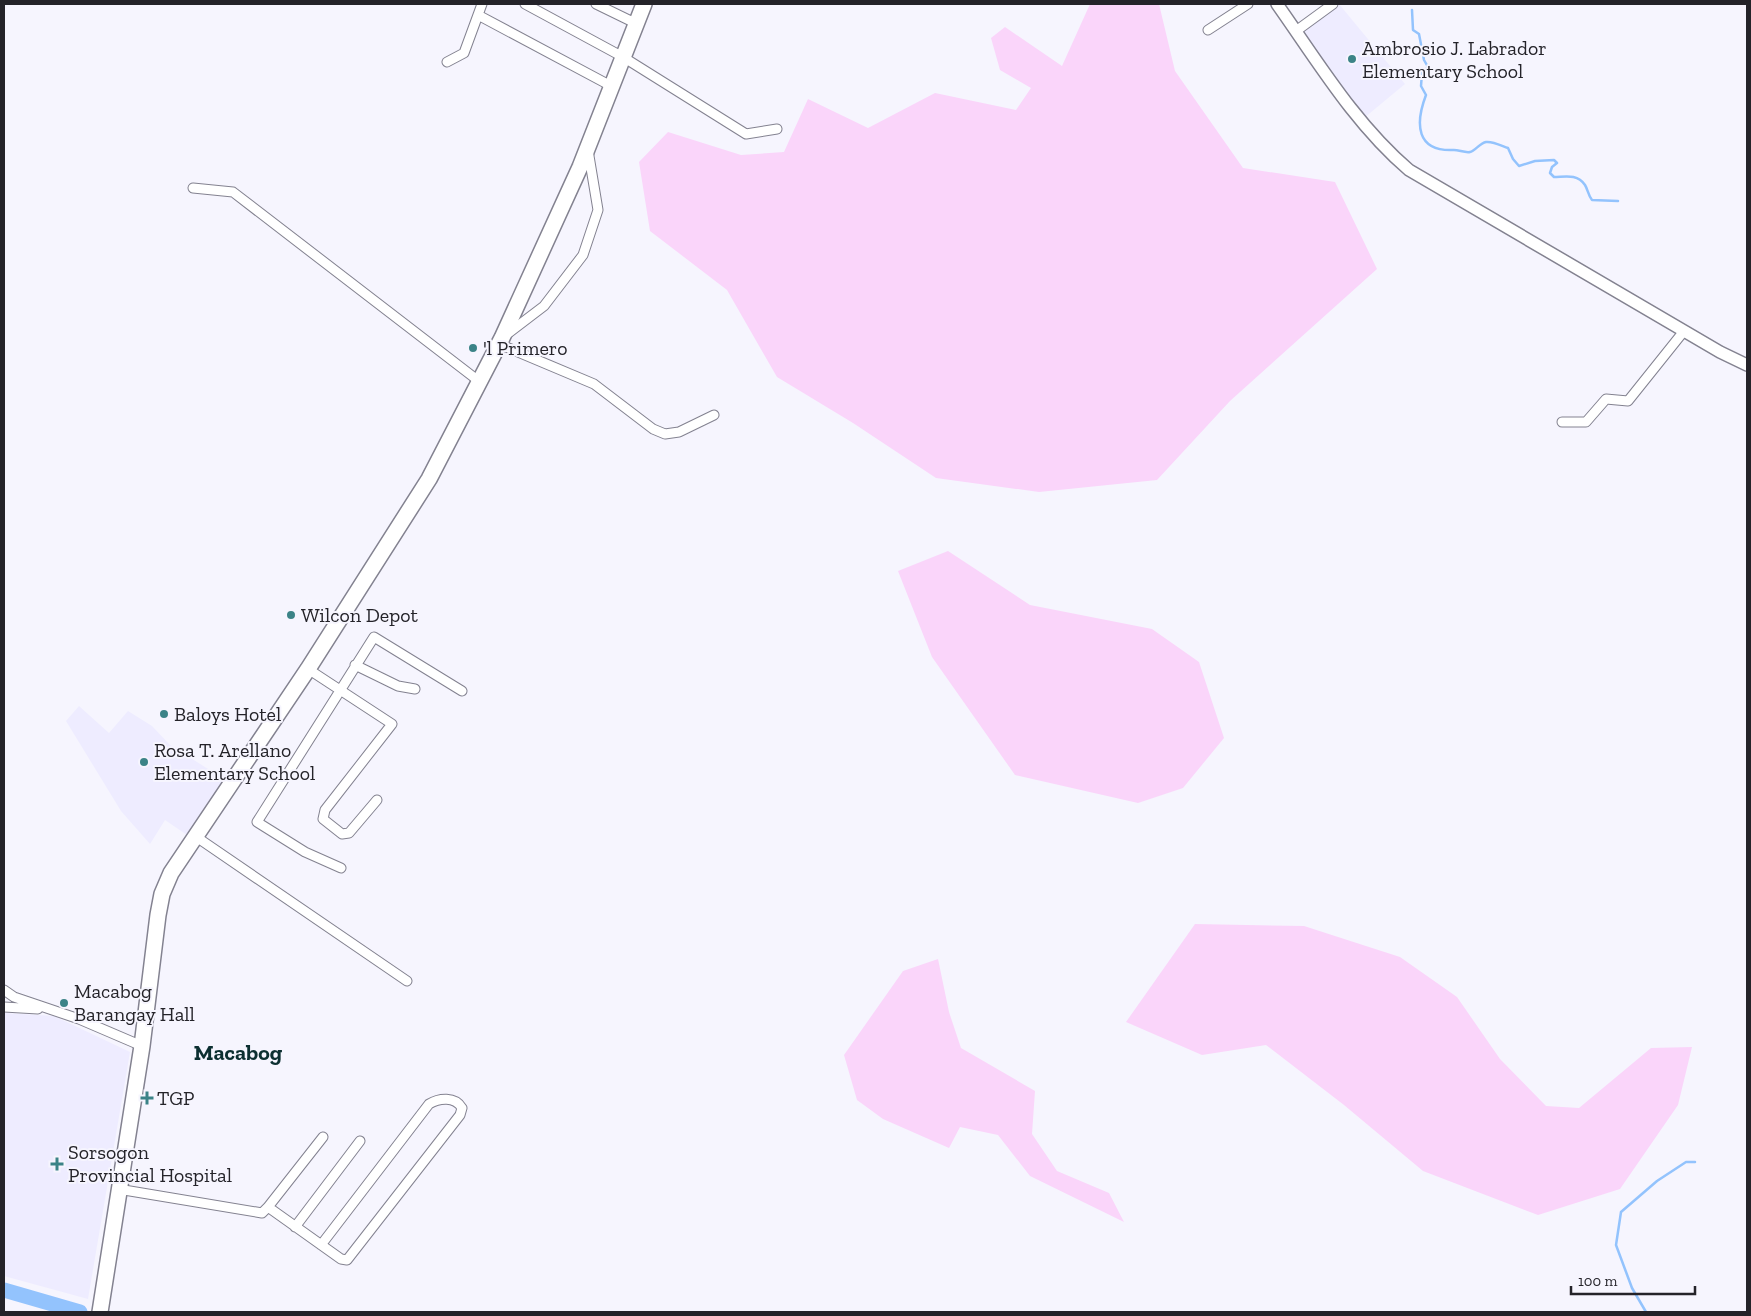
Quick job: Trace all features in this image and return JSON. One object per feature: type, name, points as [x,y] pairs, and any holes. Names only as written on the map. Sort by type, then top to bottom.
[{"type":"highway","points":[[100,1312],[142,1046],[162,894],[170,873],[308,669],[429,480],[501,341],[588,150],[644,4]]},
{"type":"street","points":[[446,62],[464,53],[481,4]]},
{"type":"street","points":[[525,4],[623,57],[746,134],[777,128]]},
{"type":"street","points":[[596,4],[635,24]]},
{"type":"street","points":[[1208,30],[1248,4]]},
{"type":"street","points":[[1277,4],[1352,112],[1385,150],[1410,170],[1684,331],[1747,365]]},
{"type":"street","points":[[1296,31],[1333,4]]},
{"type":"street","points":[[478,15],[613,87]]},
{"type":"street","points":[[588,150],[598,210],[583,255],[544,306],[501,341],[594,384],[653,429],[665,434],[679,432],[714,415]]},
{"type":"street","points":[[192,188],[234,192],[480,382]]},
{"type":"street","points":[[1562,422],[1586,422],[1606,399],[1628,401],[1684,331]]},
{"type":"street","points":[[341,868],[305,852],[257,822],[339,689],[374,637],[462,691]]},
{"type":"street","points":[[355,665],[398,686],[415,689]]},
{"type":"street","points":[[308,669],[392,724],[325,810],[323,819],[342,834],[349,833],[377,800]]},
{"type":"street","points":[[195,836],[407,981]]},
{"type":"street","points":[[4,990],[14,997],[79,1019],[142,1046]]},
{"type":"street","points":[[4,1008],[50,1009]]},
{"type":"street","points":[[268,1207],[321,1245],[341,1259],[347,1260],[460,1115],[462,1108],[459,1103],[445,1098],[429,1104],[321,1245]]},
{"type":"street","points":[[118,1189],[262,1213],[323,1137]]},
{"type":"street","points":[[295,1226],[360,1141]]},
{"type":"shaded area","points":[[1090,4],[1159,4],[1175,71],[1243,168],[1335,182],[1377,269],[1230,401],[1157,480],[1039,492],[936,478],[853,423],[777,377],[727,290],[650,231],[639,162],[668,132],[741,155],[784,152],[808,99],[868,128],[935,93],[1016,110],[1031,88],[1000,70],[991,38],[1005,27],[1062,66]]},
{"type":"shaded area","name":"Ambrosio J. Labrador Elementary School","points":[[1339,4],[1405,84],[1364,118],[1300,34]]},
{"type":"shaded area","points":[[948,551],[1030,605],[1152,629],[1199,662],[1224,738],[1183,788],[1138,803],[1015,775],[932,657],[898,571]]},
{"type":"shaded area","name":"Rosa T. Arellano Elementary School","points":[[79,706],[109,733],[128,711],[152,726],[170,745],[224,779],[187,835],[165,820],[150,844],[121,811],[66,721]]},
{"type":"shaded area","points":[[1195,924],[1304,926],[1400,957],[1457,997],[1500,1059],[1546,1106],[1579,1108],[1651,1048],[1692,1047],[1678,1105],[1620,1189],[1538,1215],[1423,1171],[1344,1105],[1266,1045],[1202,1055],[1126,1022]]},
{"type":"shaded area","points":[[938,959],[949,1012],[961,1048],[1035,1091],[1032,1134],[1057,1171],[1109,1193],[1124,1222],[1030,1176],[998,1135],[960,1127],[949,1148],[883,1119],[857,1100],[844,1055],[903,971]]},
{"type":"shaded area","name":"Sorsogon Provincial Hospital","points":[[4,1013],[54,1016],[130,1052],[88,1299],[4,1276]]},
{"type":"waterway","points":[[1412,10],[1413,30],[1419,34],[1424,60],[1428,67],[1422,73],[1421,86],[1426,95],[1420,116],[1420,126],[1426,141],[1432,146],[1441,149],[1468,152],[1484,143],[1494,143],[1508,148],[1519,166],[1535,161],[1554,160],[1557,163],[1552,167],[1550,173],[1554,177],[1570,176],[1582,181],[1592,200],[1618,201]]},
{"type":"waterway","points":[[1646,1312],[1632,1288],[1616,1245],[1621,1212],[1657,1181],[1686,1162],[1695,1162]]},
{"type":"waterway","points":[[4,1290],[80,1312]]},
{"type":"place","name":"Ambrosio J. Labrador Elementary School","points":[[1352,59]]},
{"type":"place","name":"'l Primero","points":[[473,348]]},
{"type":"place","name":"Wilcon Depot","points":[[291,615]]},
{"type":"place","name":"Baloys Hotel","points":[[164,714]]},
{"type":"place","name":"Rosa T. Arellano Elementary School","points":[[144,762]]},
{"type":"place","name":"Macabog Barangay Hall","points":[[64,1003]]},
{"type":"place","name":"TGP","points":[[147,1098]]},
{"type":"place","name":"Sorsogon Provincial Hospital","points":[[57,1164]]},
{"type":"district","name":"Macabog","points":[[238,1052]]}]
